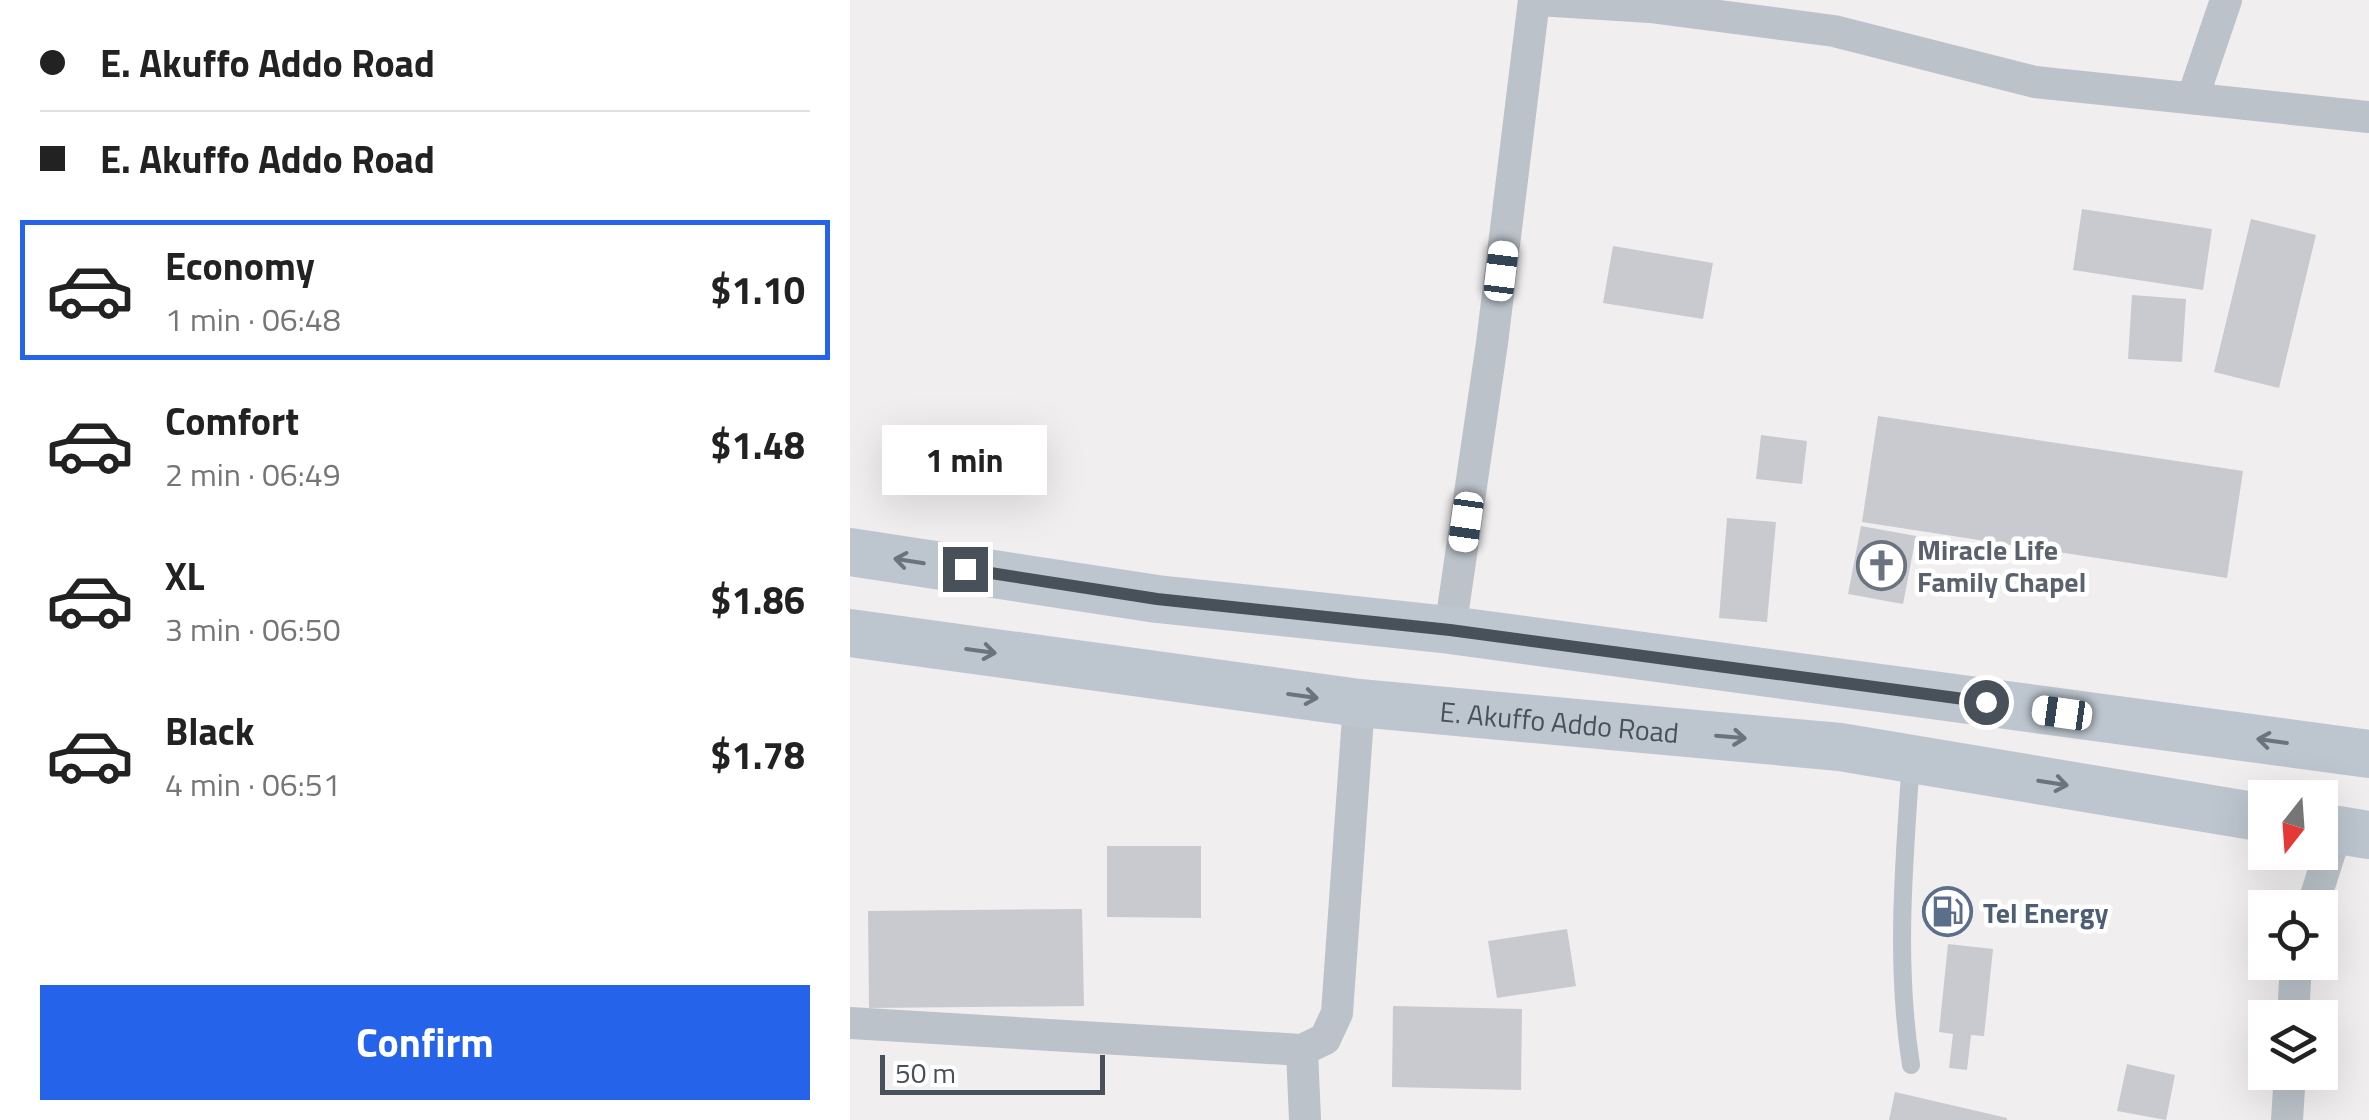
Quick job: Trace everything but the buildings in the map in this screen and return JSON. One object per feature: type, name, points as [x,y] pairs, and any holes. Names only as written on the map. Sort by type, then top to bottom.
[{"type":"main road","points":[[850,552],[1157,599],[1450,630],[2369,754]]},
{"type":"main road","name":"E. Akuffo Addo Road","points":[[850,633],[1359,703],[1840,747],[2248,815]]},
{"type":"street","points":[[1450,630],[1536,0],[1650,7],[1834,31],[2035,82],[2369,116]]},
{"type":"street","points":[[2193,98],[2226,0]]},
{"type":"street","points":[[850,1023],[1302,1050],[1325,1039],[1337,1014],[1359,703]]},
{"type":"street","points":[[2319,890],[2342,830]]},
{"type":"street","points":[[1302,1050],[1305,1120]]},
{"type":"street","points":[[2287,1120],[2289,1090]]},
{"type":"lane","points":[[1911,759],[1902,889],[1902,1007],[1911,1066]]},
{"type":"place","name":"Miracle Life Family Chapel","points":[[1882,565]]},
{"type":"place","name":"Tel Energy","points":[[1948,912]]},
{"type":"route","points":[[965,569],[1157,599],[1450,630],[1986,702]]}]
